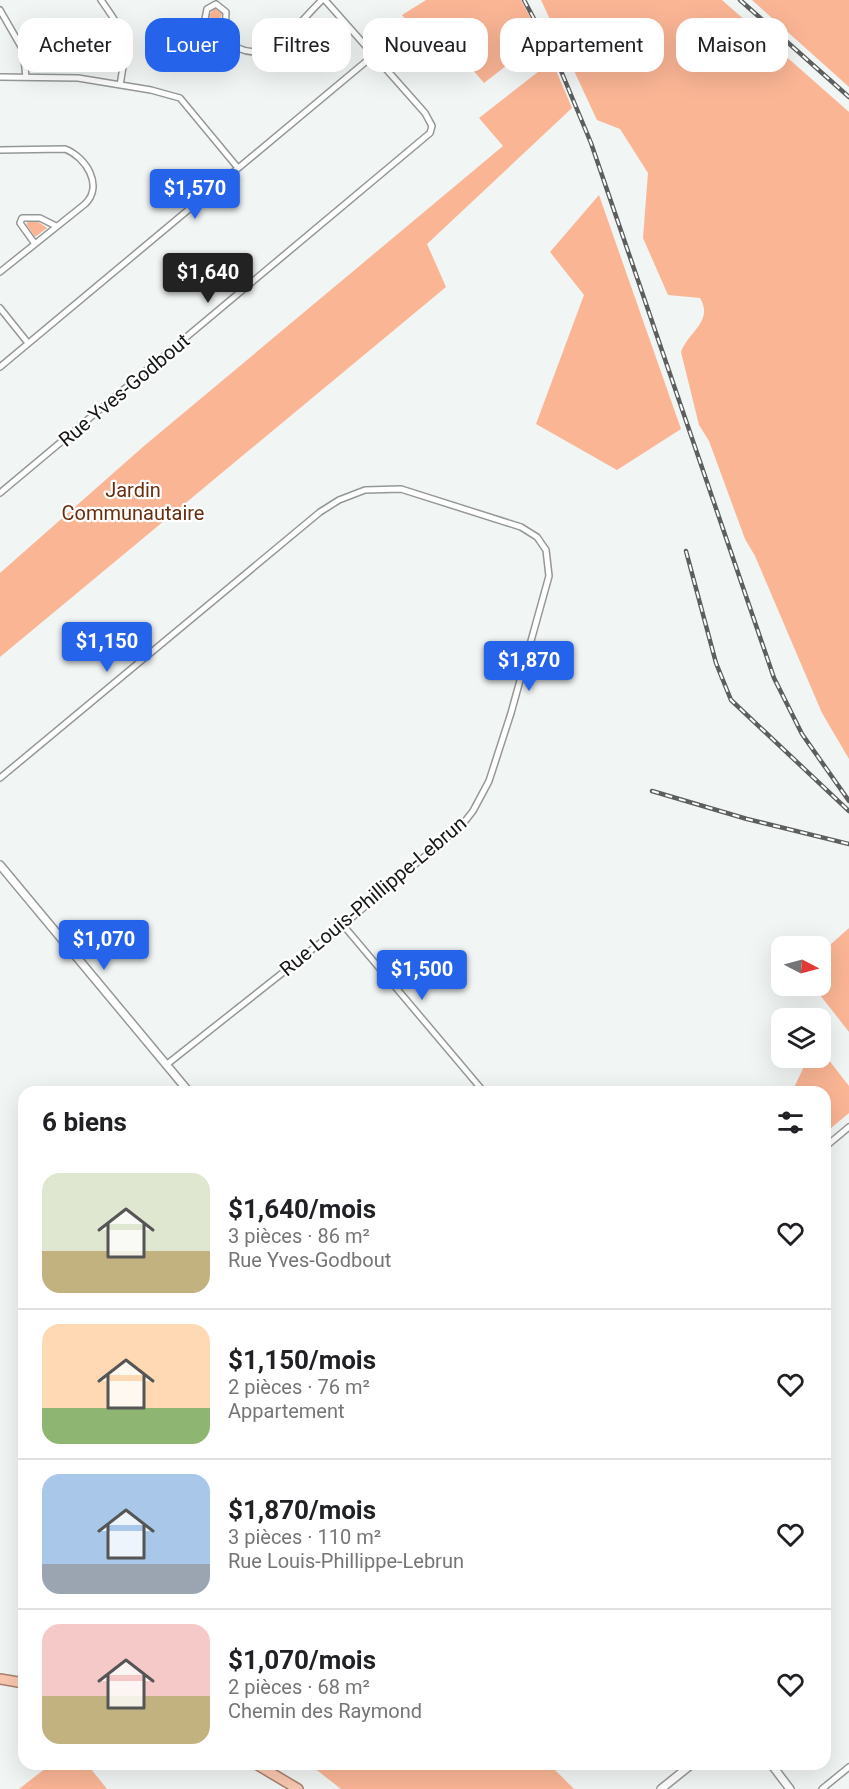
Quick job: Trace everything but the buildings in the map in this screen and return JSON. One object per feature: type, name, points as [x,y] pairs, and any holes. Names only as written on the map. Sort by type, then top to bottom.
[{"type":"highway","points":[[0,1679],[18,1682]]},
{"type":"highway","points":[[265,1770],[290,1789]]},
{"type":"highway","points":[[267,1770],[298,1789]]},
{"type":"street","points":[[101,0],[123,31],[126,48],[120,85]]},
{"type":"street","points":[[240,51],[263,52],[280,40],[324,0],[363,41]]},
{"type":"street","points":[[211,6],[221,6],[226,12],[225,38],[205,19],[205,14],[211,6]]},
{"type":"street","points":[[0,10],[23,50],[26,77]]},
{"type":"street","points":[[0,367],[363,64]]},
{"type":"street","name":"Rue Yves-Godbout","points":[[0,493],[426,137],[432,126],[430,120],[390,72]]},
{"type":"street","points":[[0,77],[78,78],[180,98],[238,168]]},
{"type":"street","points":[[0,150],[65,148],[83,160],[93,183],[90,198],[0,272]]},
{"type":"street","points":[[35,244],[21,228],[22,218],[40,218],[57,226]]},
{"type":"street","points":[[0,308],[28,343]]},
{"type":"street","name":"Rue Louis-Phillippe-Lebrun","points":[[0,778],[229,586],[339,500],[365,490],[381,488],[424,495],[521,527],[537,537],[546,550],[549,576],[533,639],[489,781],[481,798],[462,825],[343,925],[166,1065]]},
{"type":"street","points":[[0,865],[184,1086]]},
{"type":"street","points":[[343,925],[479,1086]]},
{"type":"street","points":[[831,1142],[849,1127]]},
{"type":"street","points":[[822,1789],[849,1767]]},
{"type":"street","points":[[661,1789],[685,1770]]},
{"type":"street","points":[[776,1770],[790,1789]]},
{"type":"green space","points":[[426,0],[521,0],[531,18],[500,18],[500,71],[484,83],[475,72],[488,72],[488,18],[405,18],[402,15]]},
{"type":"green space","points":[[541,0],[722,0],[742,18],[676,18],[676,72],[788,72],[788,58],[849,112],[849,759],[822,713],[755,556],[745,539],[709,441],[699,425],[681,352],[702,320],[704,313],[700,298],[668,295],[643,238],[648,173],[620,129],[597,120],[575,72],[664,72],[664,18],[549,18]]},
{"type":"green space","points":[[752,0],[849,0],[849,87],[788,32],[788,18],[772,18]]},
{"type":"green space","points":[[214,8],[222,13],[220,18],[209,16]]},
{"type":"green space","name":"Jardin Communautaire","points":[[538,72],[557,72],[572,108],[427,244],[446,287],[0,657],[0,573],[144,446],[503,146],[479,118]]},
{"type":"green space","points":[[599,195],[681,429],[617,470],[536,424],[584,295],[550,252]]},
{"type":"green space","points":[[29,221],[37,221],[47,228],[35,237],[26,224]]},
{"type":"green space","points":[[849,928],[849,1032],[821,996],[831,996],[831,944]]},
{"type":"green space","points":[[831,1063],[849,1086],[849,1113],[831,1128],[831,1086],[795,1086],[803,1068],[831,1068]]},
{"type":"green space","points":[[43,1770],[92,1770],[107,1789],[19,1789]]},
{"type":"green space","points":[[317,1770],[555,1770],[574,1789],[341,1789]]},
{"type":"railway","points":[[524,0],[559,66],[591,143],[774,678],[802,734],[849,801]]},
{"type":"railway","points":[[740,0],[849,97]]},
{"type":"railway","points":[[686,551],[716,663],[731,700],[849,811]]},
{"type":"railway","points":[[652,791],[747,819],[849,844]]}]
